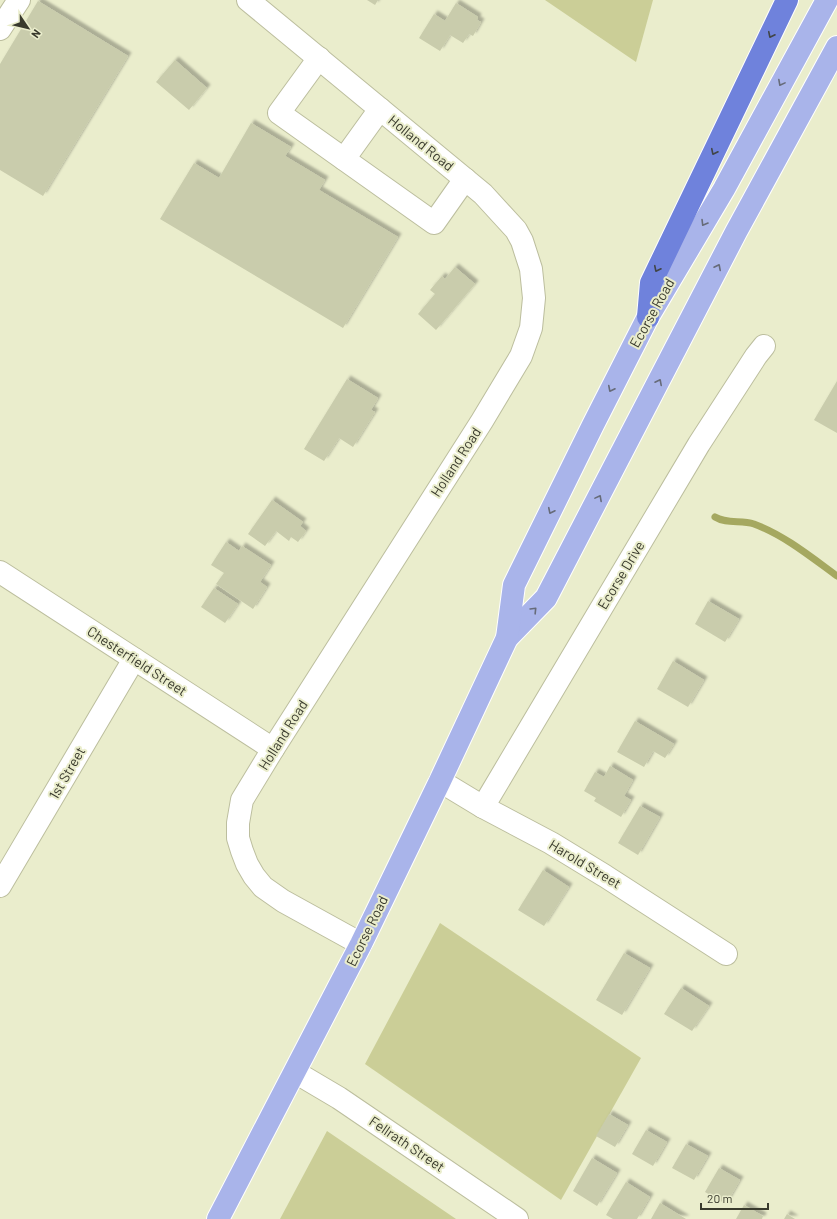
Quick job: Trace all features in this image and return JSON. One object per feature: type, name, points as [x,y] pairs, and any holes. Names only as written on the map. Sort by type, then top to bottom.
[{"type":"highway","points":[[648,317],[651,283],[788,0]]},
{"type":"main road","name":"Ecorse Road","points":[[218,1219],[361,944],[440,781],[507,638],[514,585],[593,425],[648,317],[724,189],[827,0]]},
{"type":"main road","name":"Ecorse Road","points":[[507,638],[546,598],[736,232],[837,47]]},
{"type":"street","points":[[0,29],[19,0]]},
{"type":"street","name":"Holland Road","points":[[248,0],[483,194],[516,230],[522,241],[531,269],[534,298],[531,328],[521,356],[482,421],[242,800],[238,823],[238,838],[247,864],[254,876],[264,887],[282,901],[361,944]]},
{"type":"street","points":[[319,58],[279,113],[434,223],[465,179]]},
{"type":"street","points":[[344,159],[380,109]]},
{"type":"street","name":"Ecorse Drive","points":[[483,807],[699,444],[764,346]]},
{"type":"street","name":"Chesterfield Street","points":[[2,578],[134,659],[273,749]]},
{"type":"street","name":"1st Street","points":[[0,886],[134,659]]},
{"type":"street","name":"Harold Street","points":[[440,781],[483,807],[551,843],[726,954]]},
{"type":"street","name":"Fellrath Street","points":[[295,1072],[339,1098],[517,1219]]},
{"type":"green space","points":[[545,0],[653,0],[636,62]]},
{"type":"green space","points":[[440,923],[641,1058],[561,1200],[365,1064]]},
{"type":"green space","points":[[327,1131],[456,1219],[280,1219]]},
{"type":"building","points":[[367,0],[378,0],[375,5]]},
{"type":"building","points":[[38,1],[128,56],[43,196],[0,170],[0,64]]},
{"type":"building","points":[[456,3],[478,17],[477,20],[481,22],[473,36],[469,34],[463,43],[450,35],[440,51],[419,38],[434,14],[445,21]]},
{"type":"building","points":[[175,60],[207,88],[189,110],[156,82]]},
{"type":"building","points":[[251,123],[291,147],[285,156],[325,180],[319,190],[398,237],[343,328],[160,219],[194,163],[219,178]]},
{"type":"building","points":[[455,267],[475,284],[436,330],[418,314],[435,294],[430,290],[442,276],[445,279]]},
{"type":"building","points":[[347,379],[378,398],[371,410],[375,412],[353,447],[339,438],[324,461],[304,449]]},
{"type":"building","points":[[837,381],[837,433],[814,420]]},
{"type":"building","points":[[272,500],[303,522],[300,526],[306,531],[298,542],[291,537],[289,541],[276,531],[265,546],[248,534]]},
{"type":"building","points":[[226,542],[239,551],[242,546],[271,565],[260,582],[267,587],[253,609],[216,584],[224,573],[211,565]]},
{"type":"building","points":[[214,588],[238,604],[225,623],[201,607]]},
{"type":"building","points":[[708,601],[739,619],[725,642],[695,624]]},
{"type":"building","points":[[673,661],[704,680],[688,707],[657,689]]},
{"type":"building","points":[[635,721],[674,744],[665,758],[653,751],[644,767],[617,752]]},
{"type":"building","points":[[610,766],[633,780],[624,796],[631,800],[621,817],[594,801],[596,798],[584,791],[595,772],[604,777]]},
{"type":"building","points":[[640,806],[660,817],[638,855],[618,843]]},
{"type":"building","points":[[543,870],[569,887],[544,926],[518,910]]},
{"type":"building","points":[[624,953],[650,968],[622,1015],[596,1000]]},
{"type":"building","points":[[681,988],[709,1006],[692,1031],[664,1014]]},
{"type":"building","points":[[609,1114],[628,1125],[615,1147],[596,1136]]},
{"type":"building","points":[[646,1130],[667,1142],[653,1166],[632,1154]]},
{"type":"building","points":[[686,1144],[708,1156],[694,1180],[672,1168]]},
{"type":"building","points":[[592,1158],[617,1173],[597,1206],[573,1191]]},
{"type":"building","points":[[719,1168],[740,1180],[726,1204],[705,1192]]},
{"type":"building","points":[[626,1182],[650,1197],[637,1219],[613,1219],[606,1215]]},
{"type":"building","points":[[660,1203],[686,1219],[651,1219]]},
{"type":"building","points":[[744,1205],[763,1216],[762,1219],[736,1219]]},
{"type":"building","points":[[787,1214],[795,1219],[784,1219]]},
{"type":"waterway","points":[[715,517],[724,520],[754,524],[776,534],[797,547],[837,576]]}]
